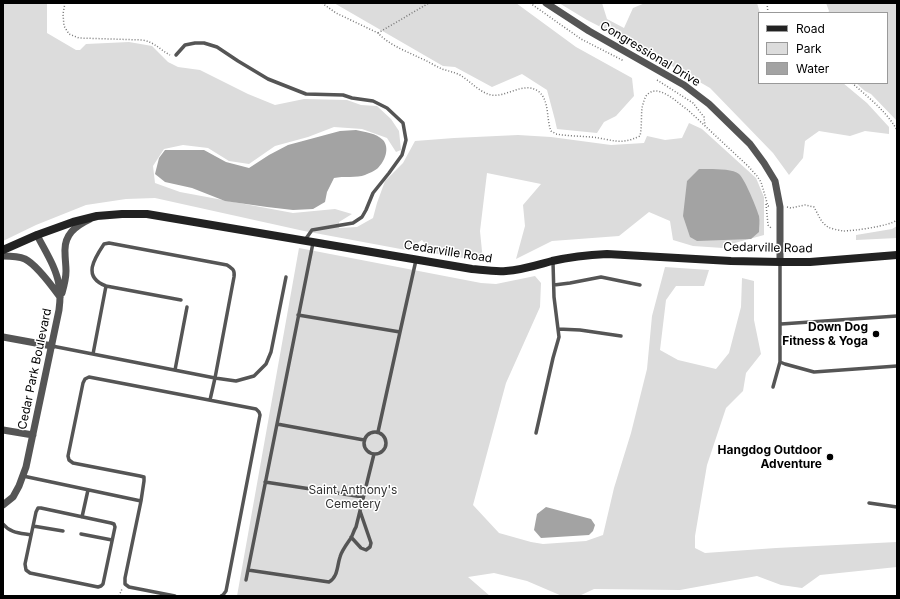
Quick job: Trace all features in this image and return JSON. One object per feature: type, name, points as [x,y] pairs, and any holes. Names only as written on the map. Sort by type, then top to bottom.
[{"type":"main road","name":"Cedarville Road","points":[[3,250],[37,235],[73,222],[97,216],[147,214],[492,271],[520,270],[579,256],[607,254],[731,261],[780,262],[810,262],[897,255]]},
{"type":"street","name":"Congressional Drive","points":[[546,3],[589,31],[684,85],[709,104],[750,144],[775,181],[780,207],[780,262]]},
{"type":"street","points":[[60,297],[66,270],[65,243],[67,237],[83,222],[97,216]]},
{"type":"street","name":"Cedar Park Boulevard","points":[[3,504],[13,497],[20,486],[26,467],[59,310],[60,297],[56,272],[37,235]]},
{"type":"street","points":[[3,256],[14,256],[26,259],[41,273],[60,297]]},
{"type":"street","points":[[3,337],[52,346]]},
{"type":"street","points":[[3,430],[33,435]]},
{"type":"lane","points":[[176,56],[185,45],[204,43],[217,47],[268,79],[306,94],[343,95],[373,102],[387,108],[402,123],[406,140],[402,155],[373,193],[362,217],[353,223],[312,230],[298,315],[246,580]]},
{"type":"lane","points":[[181,300],[106,286],[96,281],[93,276],[92,269],[94,261],[104,244],[109,243],[227,265],[233,269],[235,272],[210,400]]},
{"type":"lane","points":[[378,432],[417,259]]},
{"type":"lane","points":[[536,433],[551,365],[559,337],[554,298],[553,261]]},
{"type":"lane","points":[[773,387],[780,362],[780,262]]},
{"type":"lane","points":[[52,346],[215,378],[236,381],[254,376],[266,364],[271,352],[286,276]]},
{"type":"lane","points":[[554,285],[601,277],[640,285]]},
{"type":"lane","points":[[93,354],[106,286]]},
{"type":"lane","points":[[175,370],[187,307]]},
{"type":"lane","points":[[298,315],[400,332]]},
{"type":"lane","points":[[781,324],[897,316]]},
{"type":"lane","points":[[558,329],[580,330],[621,336]]},
{"type":"lane","points":[[780,362],[814,372],[897,366]]},
{"type":"lane","points":[[174,596],[129,587],[125,584],[144,477],[73,463],[69,460],[68,456],[83,383],[85,379],[89,377],[256,409],[259,412],[260,415],[226,590],[221,596]]},
{"type":"lane","points":[[277,424],[364,440]]},
{"type":"lane","points":[[378,432],[384,437],[386,444],[381,453],[374,454],[367,451],[364,440],[368,434],[378,432]]},
{"type":"lane","points":[[248,570],[329,582],[333,579],[343,549],[356,527],[374,454]]},
{"type":"lane","points":[[23,476],[140,501]]},
{"type":"lane","points":[[265,482],[363,497]]},
{"type":"lane","points":[[82,517],[88,490]]},
{"type":"lane","points":[[869,503],[897,507]]},
{"type":"lane","points":[[38,508],[82,517],[111,523],[114,524],[115,527],[101,586],[98,587],[26,570],[25,564],[38,508]]},
{"type":"lane","points":[[351,537],[361,548],[366,550],[370,547],[371,543],[360,510]]},
{"type":"lane","points":[[3,524],[13,532],[32,535]]},
{"type":"lane","points":[[33,526],[63,531]]},
{"type":"lane","points":[[81,534],[112,540]]},
{"type":"path","points":[[65,3],[63,14],[64,26],[69,34],[79,38],[143,40],[150,42],[170,55],[176,56]]},
{"type":"path","points":[[322,3],[336,13],[378,33],[399,48],[433,65],[459,74],[480,90],[499,96],[520,89],[530,88],[538,91],[544,98],[548,116],[548,125],[551,131],[556,134],[592,137],[623,142],[640,136],[642,128],[642,108],[648,94],[653,91],[659,91],[674,98],[757,176],[761,182],[766,202],[768,225],[772,230]]},
{"type":"path","points":[[378,33],[429,3]]},
{"type":"path","points":[[530,3],[581,39],[624,61]]},
{"type":"path","points":[[657,79],[693,104],[704,117],[705,126]]},
{"type":"path","points":[[853,84],[879,107],[897,130]]},
{"type":"path","points":[[766,202],[768,206],[791,208],[805,205],[814,207],[822,223],[828,227],[844,231],[879,226],[897,220]]},
{"type":"green space","points":[[3,3],[47,3],[47,33],[76,50],[80,50],[86,44],[129,42],[152,46],[168,62],[178,67],[200,70],[248,94],[275,105],[304,99],[347,100],[361,105],[377,106],[391,119],[399,131],[401,150],[396,152],[387,138],[362,129],[334,127],[308,137],[275,146],[249,164],[229,161],[208,148],[183,145],[164,149],[153,166],[155,183],[180,192],[293,213],[335,209],[352,214],[339,222],[339,228],[357,227],[373,218],[385,181],[403,163],[415,141],[518,135],[551,137],[611,145],[644,143],[647,136],[665,140],[682,138],[689,123],[702,129],[756,178],[764,197],[764,235],[731,244],[723,243],[723,248],[693,246],[673,240],[670,221],[649,212],[619,236],[552,241],[516,259],[525,226],[523,205],[541,184],[487,173],[480,231],[483,261],[432,253],[422,240],[406,250],[304,231],[155,198],[126,199],[86,205],[36,225],[3,241]]},
{"type":"green space","points":[[334,3],[516,3],[576,47],[632,78],[634,96],[616,116],[604,122],[597,133],[557,129],[547,90],[522,74],[492,87],[455,67],[443,66]]},
{"type":"green space","points":[[559,3],[602,3],[607,19],[624,28],[633,8],[645,3],[757,3],[760,12],[758,12],[758,84],[844,84],[867,103],[889,127],[889,134],[865,131],[850,136],[819,131],[805,141],[803,158],[789,175],[773,153],[710,88],[630,42],[587,20]]},
{"type":"green space","points":[[826,3],[897,3],[897,121],[871,94],[857,84],[888,84],[888,12],[829,11]]},
{"type":"green space","points":[[897,226],[897,238],[856,240],[856,235],[892,229]]},
{"type":"green space","name":"Saint Anthony's Cemetery","points":[[299,248],[481,283],[496,284],[535,276],[541,283],[540,307],[506,383],[473,505],[499,533],[543,544],[586,541],[603,535],[614,488],[631,433],[647,369],[652,316],[665,267],[709,270],[704,286],[676,286],[666,300],[660,350],[678,360],[716,369],[729,353],[741,307],[742,278],[754,281],[754,320],[761,354],[746,373],[743,391],[726,408],[707,465],[695,536],[695,548],[705,553],[897,542],[897,567],[820,575],[802,588],[781,585],[757,576],[680,590],[594,589],[579,596],[562,596],[527,581],[494,573],[468,577],[490,596],[237,596]]},
{"type":"water","points":[[356,130],[374,134],[383,140],[386,147],[386,154],[383,162],[377,169],[365,175],[334,178],[327,192],[325,202],[313,209],[293,210],[225,201],[192,188],[165,182],[155,174],[159,158],[165,150],[204,150],[226,162],[249,168],[288,145],[340,131]]},
{"type":"water","points":[[699,169],[720,169],[731,171],[736,172],[742,177],[759,216],[759,232],[751,239],[697,241],[690,237],[683,216],[687,181]]},
{"type":"water","points":[[546,507],[591,519],[595,525],[593,531],[589,535],[541,538],[534,530],[537,514]]},
{"type":"place","name":"Down Dog Fitness & Yoga","points":[[876,334]]},
{"type":"place","name":"Hangdog Outdoor Adventure","points":[[830,457]]}]
